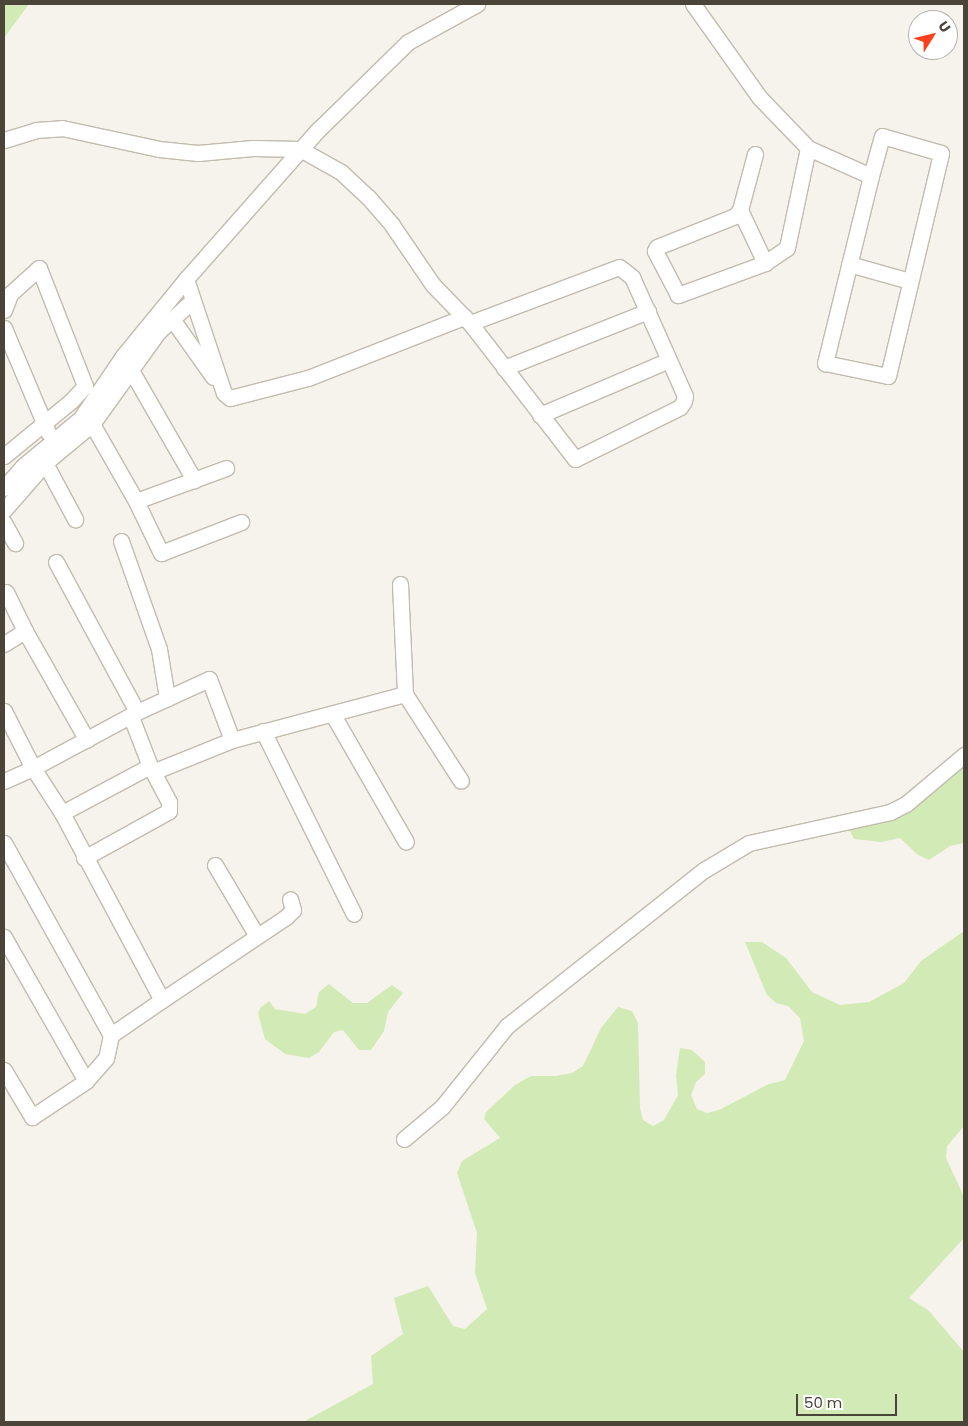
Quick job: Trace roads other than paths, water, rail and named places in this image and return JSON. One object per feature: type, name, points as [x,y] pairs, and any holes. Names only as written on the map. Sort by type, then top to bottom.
[{"type":"street","points":[[4,488],[53,440],[81,418],[123,356],[186,279],[300,150],[408,42],[477,4]]},
{"type":"street","points":[[693,4],[759,97],[808,148],[871,176]]},
{"type":"street","points":[[4,151],[9,138],[62,128],[159,149],[198,153],[253,148],[300,150],[341,172],[368,196],[392,225],[445,300],[467,320],[540,415],[577,459],[680,407],[685,396],[632,277],[620,267],[467,320],[308,378],[232,398],[224,393],[172,320]]},
{"type":"street","points":[[882,136],[941,153],[888,376],[825,363],[871,176],[882,136]]},
{"type":"street","points":[[755,154],[740,210],[730,218],[657,247],[655,252],[674,292],[682,295],[765,263],[787,248],[808,148]]},
{"type":"street","points":[[740,210],[765,263]]},
{"type":"street","points":[[849,264],[910,281]]},
{"type":"street","points":[[4,310],[10,294],[39,268],[85,386],[4,456]]},
{"type":"street","points":[[186,279],[224,393]]},
{"type":"street","points":[[4,510],[45,463],[92,424],[132,372],[158,332],[192,301]]},
{"type":"street","points":[[504,368],[648,311]]},
{"type":"street","points":[[4,328],[42,424],[53,440]]},
{"type":"street","points":[[540,415],[669,360]]},
{"type":"street","points":[[132,372],[194,480]]},
{"type":"street","points":[[92,424],[136,501],[161,553],[242,522]]},
{"type":"street","points":[[45,463],[75,520]]},
{"type":"street","points":[[136,501],[226,468]]},
{"type":"street","points":[[4,523],[15,543]]},
{"type":"street","points":[[121,541],[159,649],[166,698]]},
{"type":"street","points":[[56,562],[134,715],[152,769],[169,802],[169,811],[84,858]]},
{"type":"street","points":[[400,584],[405,694],[461,781]]},
{"type":"street","points":[[6,592],[25,631],[87,740]]},
{"type":"street","points":[[4,644],[25,631]]},
{"type":"street","points":[[4,781],[33,768],[166,698],[209,679],[232,740]]},
{"type":"street","points":[[62,813],[152,769],[232,740],[332,715],[405,694]]},
{"type":"street","points":[[4,711],[33,768],[62,813],[84,858],[162,1000]]},
{"type":"street","points":[[332,715],[406,842]]},
{"type":"street","points":[[263,731],[354,914]]},
{"type":"street","points":[[404,1139],[442,1107],[507,1026],[704,870],[749,843],[890,812],[906,804],[964,755]]},
{"type":"street","points":[[4,843],[111,1035],[106,1058],[86,1081],[32,1117],[4,1070]]},
{"type":"street","points":[[215,865],[257,936]]},
{"type":"street","points":[[111,1035],[293,910],[290,899]]},
{"type":"street","points":[[4,937],[86,1081]]}]
